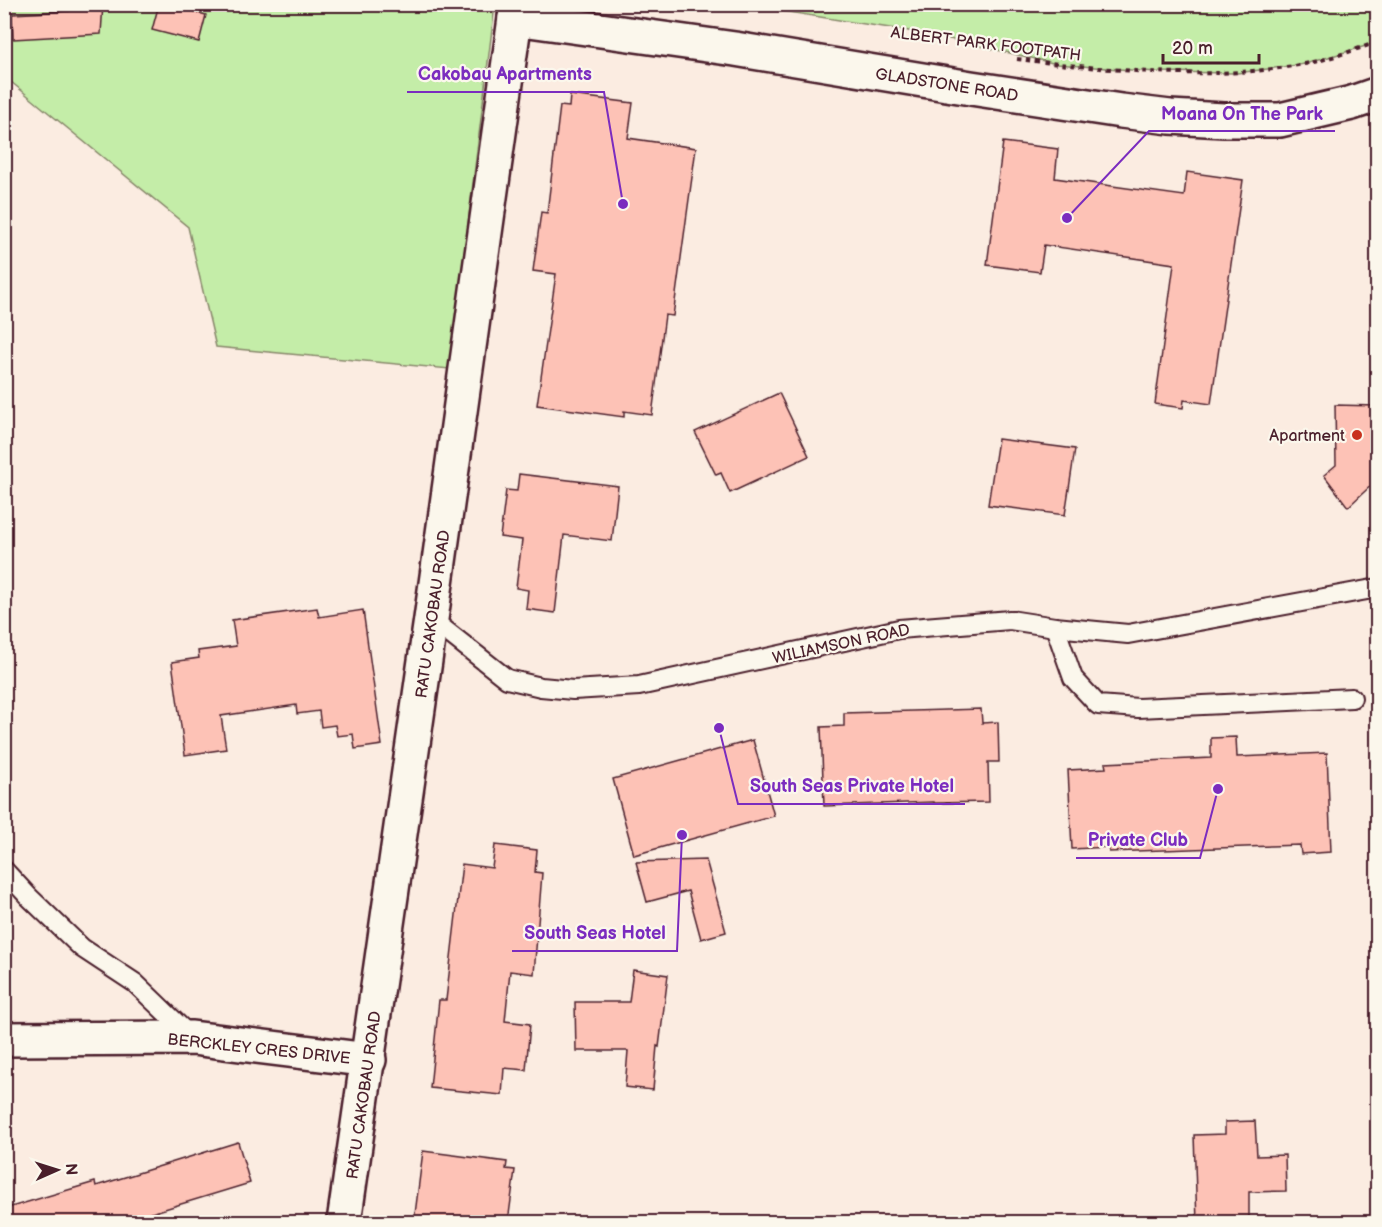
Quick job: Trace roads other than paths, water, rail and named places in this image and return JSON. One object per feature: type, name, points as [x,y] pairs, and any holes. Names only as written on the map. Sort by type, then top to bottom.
[{"type":"street","name":"GLADSTONE ROAD","points":[[516,11],[971,88],[1109,110],[1170,117],[1280,120],[1352,103],[1377,94]]},
{"type":"street","name":"RATU CAKOBAU ROAD","points":[[344,1222],[432,619],[516,11]]},
{"type":"street","name":"BERCKLEY CRES DRIVE","points":[[5,1041],[192,1038],[369,1060]]},
{"type":"lane","name":"WILIAMSON ROAD","points":[[432,619],[507,679],[541,687],[573,690],[639,686],[899,629],[1010,620],[1128,634],[1377,588]]},
{"type":"lane","points":[[1055,627],[1074,678],[1098,705],[1138,708],[1352,698]]},
{"type":"lane","points":[[4,870],[82,948],[135,983],[192,1038]]},
{"type":"place","name":"Cakobau Apartments","points":[[623,204]]},
{"type":"place","name":"Moana On The Park","points":[[1067,218]]},
{"type":"place","name":"Apartment","points":[[1357,435]]},
{"type":"place","name":"South Seas Private Hotel","points":[[719,728]]},
{"type":"place","name":"Private Club","points":[[1218,789]]},
{"type":"place","name":"South Seas Hotel","points":[[682,835]]}]
